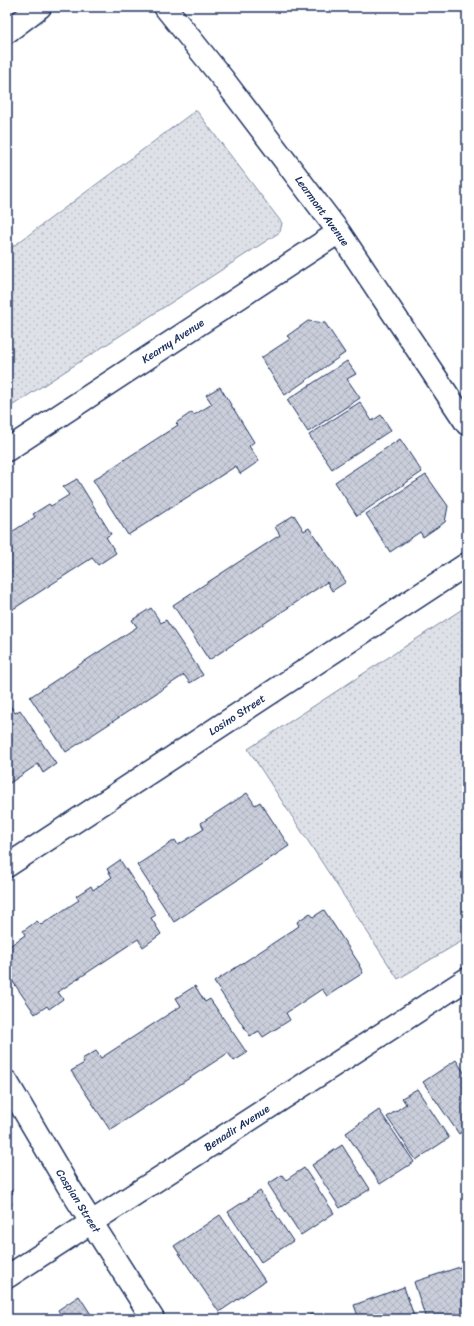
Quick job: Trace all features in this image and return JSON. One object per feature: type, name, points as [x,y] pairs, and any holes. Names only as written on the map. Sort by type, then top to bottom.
[{"type":"street","points":[[7,32],[40,7]]},
{"type":"street","name":"Learmont Avenue","points":[[165,7],[224,79],[338,232],[467,424]]},
{"type":"street","name":"Kearny Avenue","points":[[7,450],[338,232]]},
{"type":"street","name":"Losino Street","points":[[7,866],[467,564]]},
{"type":"street","name":"Benadir Avenue","points":[[7,1277],[467,979]]},
{"type":"street","name":"Caspian Street","points":[[7,1082],[91,1222],[153,1319]]},
{"type":"shaded area","points":[[196,110],[282,223],[280,232],[7,409],[7,251]]},
{"type":"shaded area","points":[[467,606],[467,938],[398,979],[248,749]]},
{"type":"building","points":[[308,321],[325,323],[345,353],[285,395],[261,358],[290,339],[287,336]]},
{"type":"building","points":[[347,361],[356,374],[347,379],[360,398],[308,432],[287,400]]},
{"type":"building","points":[[220,387],[254,442],[249,446],[259,461],[240,474],[236,466],[128,535],[93,480],[178,425],[176,423],[192,412],[194,415],[212,404],[206,395]]},
{"type":"building","points":[[360,402],[372,421],[381,415],[391,430],[332,469],[309,435]]},
{"type":"building","points":[[400,439],[422,472],[357,516],[335,482]]},
{"type":"building","points":[[426,475],[448,506],[445,522],[423,537],[420,532],[390,552],[366,514]]},
{"type":"building","points":[[77,479],[111,534],[106,537],[116,553],[98,565],[92,558],[7,613],[7,535],[35,517],[33,514],[49,504],[51,506],[69,495],[63,487]]},
{"type":"building","points":[[294,515],[304,531],[309,528],[346,582],[332,591],[327,582],[209,660],[173,605],[280,535],[275,527]]},
{"type":"building","points":[[151,608],[161,623],[166,620],[203,675],[190,683],[184,675],[66,752],[30,697],[137,627],[132,620]]},
{"type":"building","points":[[7,701],[15,713],[20,710],[56,764],[43,773],[38,764],[7,785]]},
{"type":"building","points":[[247,793],[255,805],[260,802],[289,846],[174,922],[137,865],[175,840],[178,845],[204,829],[201,823]]},
{"type":"building","points":[[120,860],[156,915],[151,918],[161,934],[143,947],[138,939],[58,992],[63,999],[49,1009],[47,1006],[35,1014],[7,973],[7,948],[25,935],[23,931],[37,921],[41,925],[79,900],[76,896],[91,886],[93,890],[112,877],[107,869]]},
{"type":"building","points":[[324,910],[360,965],[363,973],[327,996],[322,989],[286,1013],[290,1020],[263,1037],[259,1031],[250,1036],[214,982],[299,926],[297,922],[310,913],[313,917]]},
{"type":"building","points":[[195,986],[205,1002],[210,999],[247,1053],[234,1061],[228,1053],[110,1130],[71,1071],[84,1063],[82,1059],[96,1051],[101,1058],[181,1006],[176,998]]},
{"type":"building","points":[[456,1060],[467,1077],[467,1128],[459,1134],[423,1082]]},
{"type":"building","points":[[417,1089],[449,1138],[416,1160],[387,1117],[406,1104],[402,1098]]},
{"type":"building","points":[[379,1110],[414,1162],[380,1184],[346,1133]]},
{"type":"building","points":[[342,1145],[370,1189],[340,1208],[312,1165]]},
{"type":"building","points":[[304,1168],[334,1213],[301,1235],[268,1184],[282,1175],[286,1180]]},
{"type":"building","points":[[7,1184],[13,1193],[8,1197],[12,1204],[7,1208]]},
{"type":"building","points":[[260,1191],[293,1241],[261,1262],[228,1212]]},
{"type":"building","points":[[220,1215],[265,1281],[219,1312],[174,1246]]},
{"type":"building","points":[[463,1266],[467,1280],[467,1319],[426,1319],[414,1282]]},
{"type":"building","points":[[404,1287],[415,1319],[359,1319],[354,1305]]},
{"type":"building","points":[[79,1296],[94,1319],[63,1319],[58,1310]]},
{"type":"building","points":[[312,1314],[314,1319],[299,1319]]}]
